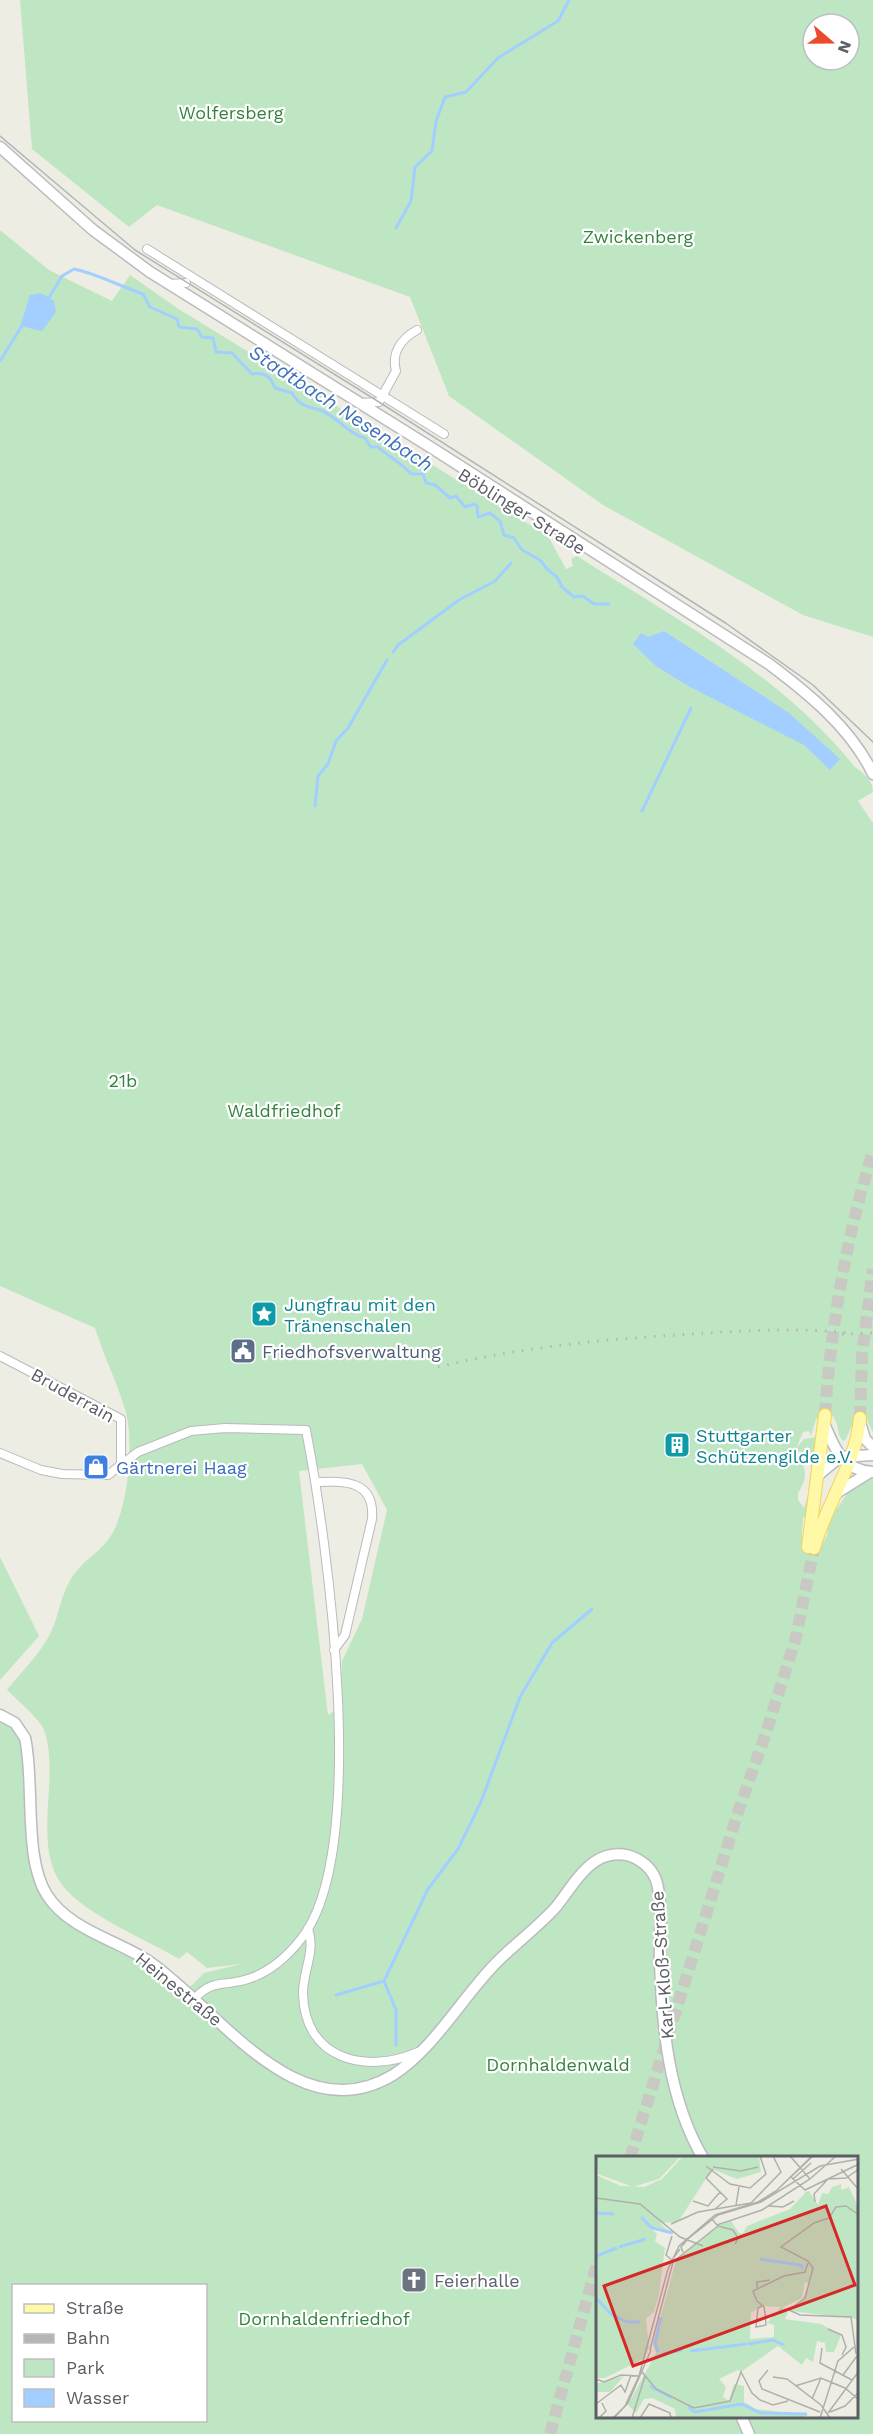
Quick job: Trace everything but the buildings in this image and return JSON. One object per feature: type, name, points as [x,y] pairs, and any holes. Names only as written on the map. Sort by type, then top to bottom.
[{"type":"main road","name":"Böblinger Straße","points":[[0,147],[93,230],[169,284],[769,664],[804,692],[846,733],[866,759],[873,775]]},
{"type":"main road","name":"Böblinger Straße","points":[[93,230],[100,242],[146,278],[580,548],[756,663],[828,723],[873,775]]},
{"type":"main road","points":[[824,1419],[846,1459],[871,1472],[835,1495]]},
{"type":"main road","points":[[824,1419],[811,1547],[835,1495],[860,1420]]},
{"type":"main road","points":[[860,1420],[866,1439],[873,1447]]},
{"type":"main road","points":[[817,1476],[846,1459],[873,1455]]},
{"type":"main road","name":"Heinestraße","points":[[0,1715],[15,1723],[25,1738],[35,1856],[40,1880],[48,1897],[69,1917],[147,1960],[195,1998],[275,2068],[300,2082],[318,2088],[346,2090],[374,2084],[399,2071],[421,2051]]},
{"type":"main road","name":"Karl-Kloß-Straße","points":[[421,2051],[497,1961],[553,1910],[590,1865],[611,1855],[633,1857],[649,1869],[658,1884],[664,2027],[679,2104],[690,2135],[702,2156]]},
{"type":"main road","points":[[742,2419],[749,2434]]},
{"type":"street","points":[[147,249],[188,279],[381,398],[444,434]]},
{"type":"street","points":[[169,284],[188,279]]},
{"type":"street","points":[[188,279],[193,298]]},
{"type":"street","points":[[360,403],[381,398],[396,371],[393,360],[400,344],[417,330]]},
{"type":"street","name":"Bruderrain","points":[[0,1356],[121,1419],[121,1464]]},
{"type":"street","points":[[0,1453],[41,1470],[73,1476],[108,1475],[121,1464],[159,1442],[191,1431],[225,1428],[306,1430],[316,1482],[334,1650],[339,1804],[322,1903],[308,1929],[279,1962],[264,1973],[240,1981],[208,1985],[195,1998]]},
{"type":"street","points":[[316,1482],[349,1481],[362,1488],[372,1503],[372,1519],[345,1635],[334,1650]]},
{"type":"street","points":[[308,1929],[311,1949],[303,1985],[304,2002],[307,2020],[316,2035],[340,2056],[364,2063],[395,2062],[421,2051]]},
{"type":"green space","name":"Zwickenberg","points":[[20,0],[873,0],[873,637],[803,615],[603,505],[449,396],[410,297],[157,205],[129,227],[32,149]]},
{"type":"green space","points":[[0,230],[49,270],[112,301],[130,275],[177,308],[548,536],[566,569],[573,566],[571,559],[577,556],[689,626],[760,676],[794,703],[871,784],[873,792],[858,801],[873,823],[873,1432],[866,1418],[855,1418],[843,1441],[832,1415],[823,1414],[816,1419],[811,1436],[809,1431],[803,1432],[797,1447],[804,1439],[818,1437],[807,1517],[803,1518],[802,1534],[805,1548],[819,1549],[827,1536],[829,1520],[851,1488],[873,1476],[873,2434],[0,2434],[0,1715],[19,1727],[35,1855],[54,1905],[145,1956],[179,1998],[204,1973],[241,1964],[207,1968],[187,1952],[179,1959],[96,1914],[67,1891],[58,1879],[51,1862],[48,1844],[50,1766],[44,1730],[33,1715],[7,1690],[45,1643],[70,1580],[112,1534],[118,1522],[126,1492],[129,1441],[126,1413],[95,1328],[0,1286]],"holes":[[[797,1451],[808,1455],[811,1467],[808,1496],[804,1508],[798,1500],[798,1493],[805,1471],[802,1462],[796,1459]],[[362,1464],[387,1510],[362,1619],[342,1661],[340,1707],[328,1715],[299,1471]]]},
{"type":"green space","points":[[0,1557],[39,1636],[0,1680]]},
{"type":"water","points":[[41,293],[54,301],[56,312],[42,331],[20,326],[30,295]]},
{"type":"water","points":[[664,631],[789,713],[840,759],[830,770],[804,745],[688,686],[656,666],[633,644],[641,633],[648,637]]},
{"type":"waterway","points":[[396,228],[411,201],[415,167],[432,151],[436,121],[445,97],[466,92],[498,58],[558,21],[569,0]]},
{"type":"waterway","name":"Stadtbach Nesenbach","points":[[47,301],[62,276],[74,269],[143,294],[150,307],[177,319],[179,327],[197,329],[202,337],[213,338],[216,352],[232,353],[252,374],[266,376],[275,388],[292,393],[303,405],[332,416],[353,433],[365,438],[371,447],[378,447],[411,474],[423,474],[426,483],[435,485],[450,498],[456,496],[465,507],[474,504],[477,506],[478,517],[490,513],[500,521],[504,535],[514,538],[522,550],[540,560],[557,577],[562,587],[574,597],[583,596],[594,604],[609,604]]},
{"type":"waterway","points":[[0,361],[23,324]]},
{"type":"waterway","points":[[393,652],[398,645],[459,600],[495,581],[511,563]]},
{"type":"waterway","points":[[315,806],[318,776],[328,764],[336,741],[348,728],[387,660]]},
{"type":"waterway","points":[[642,811],[691,708]]},
{"type":"waterway","points":[[336,1995],[384,1981],[428,1889],[458,1849],[481,1802],[520,1697],[552,1643],[592,1609]]},
{"type":"waterway","points":[[384,1981],[396,2010],[396,2045]]},
{"type":"tunnel","points":[[825,1415],[831,1348],[841,1282],[855,1216],[873,1151]]},
{"type":"tunnel","points":[[860,1418],[862,1355],[873,1269]]},
{"type":"tunnel","points":[[631,2156],[738,1812],[796,1637],[814,1548]]},
{"type":"tunnel","points":[[550,2434],[596,2267]]},
{"type":"tram line","points":[[0,136],[135,250],[379,402],[727,624],[813,685],[873,742]]},
{"type":"railway","points":[[438,1367],[527,1350],[617,1339],[764,1330],[851,1333]]},
{"type":"railway","points":[[842,1334],[873,1333]]},
{"type":"place","name":"Jungfrau mit den Tränenschalen","points":[[264,1314]]},
{"type":"place","name":"Friedhofsverwaltung","points":[[243,1351]]},
{"type":"place","name":"Stuttgarter Schützengilde e.V.","points":[[677,1445]]},
{"type":"place","name":"Gärtnerei Haag","points":[[96,1467]]},
{"type":"place","name":"Feierhalle","points":[[414,2280]]},
{"type":"park label","name":"Wolfersberg","points":[[231,112]]},
{"type":"park label","name":"21b","points":[[123,1080]]},
{"type":"park label","name":"Waldfriedhof","points":[[284,1110]]},
{"type":"park label","name":"Dornhaldenwald","points":[[558,2064]]},
{"type":"park label","name":"Dornhaldenfriedhof","points":[[324,2318]]}]
